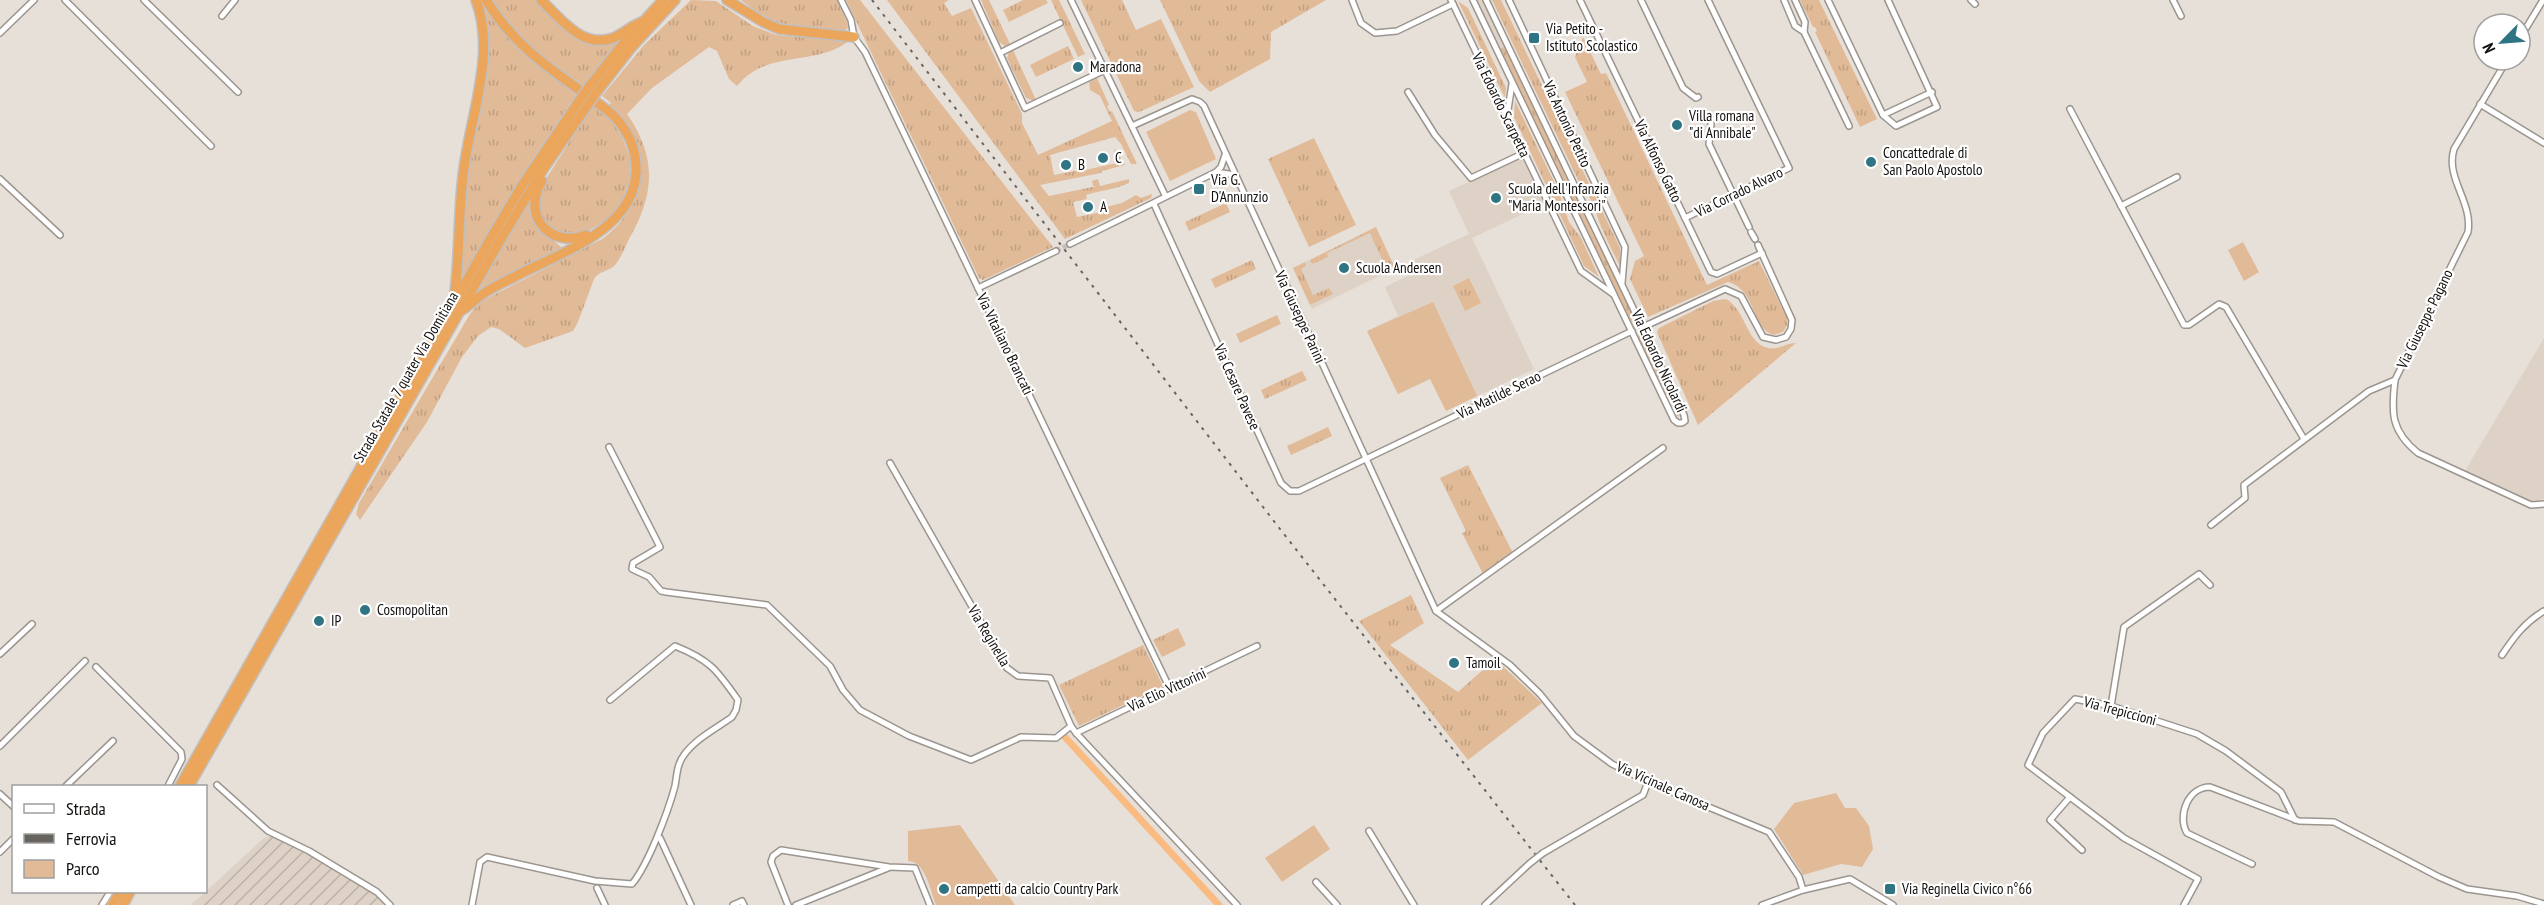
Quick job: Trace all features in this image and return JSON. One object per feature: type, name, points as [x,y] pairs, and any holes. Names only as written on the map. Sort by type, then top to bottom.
[{"type":"highway","points":[[456,310],[463,175],[484,53],[483,21],[476,0]]},
{"type":"highway","points":[[456,310],[489,290],[585,241],[602,229],[616,218],[631,194],[636,169],[629,138],[618,121],[608,111],[558,77],[527,51],[495,15],[486,0]]},
{"type":"highway","points":[[541,0],[574,32],[595,41],[613,38],[642,22]]},
{"type":"highway","points":[[669,2],[683,0]]},
{"type":"highway","points":[[727,0],[737,3],[763,22],[779,29],[854,37]]},
{"type":"highway","name":"Strada Statale 7 quater Via Domitiana","points":[[190,785],[456,310],[523,184],[642,22],[669,2]]},
{"type":"highway","name":"Strada Statale 7 quater Via Domitiana","points":[[592,91],[669,2]]},
{"type":"highway","name":"Strada Statale 7 quater Via Domitiana","points":[[181,785],[456,310],[583,104]]},
{"type":"highway","points":[[544,168],[534,203],[537,217],[545,229],[558,238],[567,240],[602,229]]},
{"type":"street","points":[[0,33],[34,0]]},
{"type":"street","points":[[65,0],[212,146]]},
{"type":"street","points":[[144,0],[238,92]]},
{"type":"street","points":[[222,16],[235,0]]},
{"type":"street","name":"Via Vitaliano Brancati","points":[[841,0],[851,20],[854,37],[865,52],[1170,688]]},
{"type":"street","points":[[975,0],[1025,108],[1105,70]]},
{"type":"street","points":[[1071,0],[1165,195]]},
{"type":"street","points":[[1352,0],[1361,23],[1375,33],[1397,31],[1452,2]]},
{"type":"street","points":[[1467,0],[1474,2]]},
{"type":"street","name":"Via Edoardo Nicolardi","points":[[1474,2],[1674,420],[1682,423],[1685,421],[1684,415],[1486,0]]},
{"type":"street","name":"Via Antonio Petito","points":[[1509,0],[1625,247],[1622,283]]},
{"type":"street","name":"Via Alfonso Gatto","points":[[1580,0],[1713,274],[1762,253]]},
{"type":"street","points":[[1641,0],[1683,88],[1696,98],[1698,97]]},
{"type":"street","name":"Via Corrado Alvaro","points":[[1685,218],[1789,168],[1708,0]]},
{"type":"street","points":[[1784,0],[1795,26],[1804,32],[1849,126]]},
{"type":"street","points":[[1795,0],[1806,22],[1804,32]]},
{"type":"street","points":[[1828,0],[1883,115],[1896,126],[1937,107],[1888,0]]},
{"type":"street","points":[[2173,0],[2181,16]]},
{"type":"street","points":[[2541,10],[2543,0]]},
{"type":"street","name":"Via Edoardo Scarpetta","points":[[1452,2],[1581,271],[1614,295]]},
{"type":"street","points":[[1000,53],[1060,23]]},
{"type":"street","points":[[1493,41],[1504,36]]},
{"type":"street","name":"Via Giuseppe Pagano","points":[[2500,72],[2452,154],[2453,170],[2469,216],[2468,232],[2395,380],[2392,403],[2396,427],[2409,446],[2418,453],[2531,505],[2544,504]]},
{"type":"street","points":[[1507,117],[1512,82]]},
{"type":"street","points":[[1408,92],[1435,135],[1471,178],[1524,153]]},
{"type":"street","points":[[1883,115],[1932,92]]},
{"type":"street","name":"Via Giuseppe Parini","points":[[1132,126],[1188,100],[1196,99],[1204,106],[1436,611]]},
{"type":"street","points":[[2480,104],[2544,143]]},
{"type":"street","points":[[2070,109],[2184,325],[2189,325],[2219,304],[2226,307],[2304,439]]},
{"type":"street","points":[[1643,327],[1725,289],[1743,298],[1763,337],[1776,340],[1786,337],[1791,329],[1792,315],[1709,144],[1711,124]]},
{"type":"street","points":[[1070,244],[1154,204],[1165,195],[1216,172],[1224,160],[1225,152]]},
{"type":"street","points":[[1216,172],[1235,175]]},
{"type":"street","points":[[2121,206],[2177,177]]},
{"type":"street","points":[[0,179],[60,235]]},
{"type":"street","name":"Via Cesare Pavese","points":[[1154,204],[1285,488],[1290,491],[1299,491],[1365,459]]},
{"type":"street","points":[[978,288],[1056,251]]},
{"type":"street","name":"Via Matilde Serao","points":[[1365,459],[1632,331]]},
{"type":"street","points":[[2211,525],[2245,498],[2244,485],[2369,391],[2395,380]]},
{"type":"street","points":[[609,447],[660,543],[659,550],[633,563],[632,569],[649,577],[661,591],[766,604],[830,666],[848,697],[860,710],[909,736],[971,760],[1021,737],[1056,738],[1068,728]]},
{"type":"street","points":[[1436,611],[1663,448]]},
{"type":"street","name":"Via Reginella","points":[[890,463],[1007,668],[1018,676],[1050,678],[1068,728],[1076,733],[1237,905]]},
{"type":"street","points":[[2110,706],[2124,627],[2199,574],[2210,585]]},
{"type":"street","name":"Via Vicinale Canosa","points":[[1436,611],[1521,674],[1578,740],[1617,768],[1769,831],[1793,867],[1803,890]]},
{"type":"street","points":[[2502,655],[2517,633],[2544,611]]},
{"type":"street","points":[[0,654],[32,624]]},
{"type":"street","points":[[472,905],[480,862],[487,857],[595,881],[632,884],[639,876],[654,841],[674,788],[683,756],[732,717],[738,700],[717,670],[698,655],[675,646],[610,700]]},
{"type":"street","name":"Via Elio Vittorini","points":[[1076,733],[1257,646]]},
{"type":"street","points":[[0,746],[85,661]]},
{"type":"street","points":[[96,667],[181,752],[182,759],[169,785]]},
{"type":"street","name":"Via Trepiccioni","points":[[2184,905],[2198,879],[2124,838],[2028,765],[2043,733],[2075,699],[2110,706],[2196,734],[2226,751],[2281,792],[2295,819]]},
{"type":"street","points":[[67,785],[113,741]]},
{"type":"street","points":[[1485,905],[1543,853],[1643,795],[1648,782]]},
{"type":"street","points":[[218,785],[268,831],[309,851],[377,892],[390,905]]},
{"type":"street","points":[[2252,864],[2187,833],[2184,828],[2186,801],[2189,796],[2195,791],[2210,787],[2295,819],[2334,822],[2467,889],[2517,896],[2544,904]]},
{"type":"street","points":[[0,794],[12,805]]},
{"type":"street","points":[[2070,797],[2050,820],[2082,850]]},
{"type":"street","points":[[1369,831],[1414,905]]},
{"type":"street","points":[[660,838],[691,905]]},
{"type":"street","points":[[0,852],[12,840]]},
{"type":"street","points":[[788,905],[771,862],[777,851],[889,867],[915,868],[930,905]]},
{"type":"street","points":[[796,905],[889,867]]},
{"type":"street","points":[[1762,905],[1803,890],[1850,879],[1893,905]]},
{"type":"street","points":[[1316,882],[1337,905]]},
{"type":"street","points":[[597,888],[605,905]]},
{"type":"street","points":[[733,905],[742,901],[744,905]]},
{"type":"shaded area","points":[[1473,0],[1486,0],[1625,290],[1614,295]]},
{"type":"shaded area","points":[[1522,157],[1544,204],[1472,238],[1534,369],[1446,411],[1430,379],[1398,394],[1367,331],[1398,316],[1385,287],[1414,273],[1409,262],[1469,234],[1449,191]]},
{"type":"shaded area","name":"Scuola Andersen","points":[[1376,227],[1395,268],[1312,309],[1293,268]]},
{"type":"shaded area","points":[[2544,338],[2544,499],[2532,503],[2465,471]]},
{"type":"shaded area","points":[[271,836],[318,860],[364,887],[387,905],[191,905],[207,893],[207,890],[265,837]]},
{"type":"green space","points":[[491,0],[536,0],[578,39],[588,42],[619,41],[582,87],[533,48]]},
{"type":"green space","points":[[691,0],[716,1],[753,26],[776,35],[849,41],[821,54],[776,62],[762,67],[737,86],[729,79],[717,51],[709,47],[652,88],[627,114],[644,145],[648,161],[648,191],[644,207],[618,261],[594,279],[573,331],[525,348],[499,329],[491,327],[478,336],[462,357],[427,422],[360,520],[356,514],[359,503],[470,314],[480,302],[602,239],[618,225],[630,209],[638,192],[642,174],[641,156],[635,138],[625,121],[609,106],[611,103],[602,96],[644,45]]},
{"type":"green space","points":[[741,0],[837,0],[848,28],[844,31],[789,26],[754,10]]},
{"type":"green space","points":[[846,0],[860,0],[1053,247],[983,280],[979,278]]},
{"type":"green space","points":[[887,0],[949,0],[944,3],[952,16],[971,8],[1022,114],[1022,123],[1038,155],[1112,121],[1100,96],[1090,90],[1089,82],[1097,78],[1109,105],[1107,106],[1110,112],[1112,111],[1137,164],[1131,164],[1115,137],[1050,155],[1054,175],[1080,170],[1080,159],[1085,170],[1117,163],[1114,148],[1125,165],[1101,173],[1040,185],[1049,196],[1097,186],[1093,186],[1092,181],[1098,179],[1100,186],[1129,179],[1129,183],[1086,195],[1087,199],[1073,202],[1077,217],[1102,212],[1102,208],[1122,203],[1136,195],[1141,198],[1152,194],[1151,198],[1065,239]]},
{"type":"green space","points":[[981,0],[989,0],[1010,44],[1005,46],[999,42]]},
{"type":"green space","points":[[1023,0],[1046,0],[1048,3],[1009,22],[1003,10]]},
{"type":"green space","points":[[1051,0],[1059,0],[1085,54],[1078,57]]},
{"type":"green space","points":[[1081,0],[1122,0],[1136,30],[1161,19],[1194,87],[1139,112],[1134,111]]},
{"type":"green space","points":[[1160,0],[1326,0],[1271,32],[1270,59],[1210,92],[1199,81]]},
{"type":"green space","points":[[1492,0],[1501,0],[1620,248],[1620,266],[1591,201],[1579,182]]},
{"type":"green space","points":[[1800,0],[1819,0],[1877,119],[1860,127],[1815,32],[1817,31]]},
{"type":"green space","points":[[1458,1],[1468,8],[1506,88],[1505,98]]},
{"type":"green space","points":[[483,8],[521,51],[576,95],[529,165],[460,284],[464,183],[486,64]]},
{"type":"green space","points":[[1583,37],[1601,74],[1606,73],[1707,285],[1759,261],[1787,318],[1787,325],[1783,332],[1774,335],[1767,331],[1761,325],[1744,293],[1737,286],[1728,282],[1648,317],[1630,279],[1635,261],[1644,256],[1565,92],[1587,82],[1575,57]]},
{"type":"green space","points":[[1068,46],[1074,59],[1036,77],[1030,65]]},
{"type":"green space","points":[[1504,47],[1635,319],[1634,322],[1631,321],[1501,49]]},
{"type":"green space","points":[[1013,50],[1036,100],[1034,101],[1026,98],[1007,58],[1009,52]]},
{"type":"green space","points":[[1515,101],[1558,190],[1569,222],[1581,238],[1599,277],[1584,266],[1514,117]]},
{"type":"green space","points":[[592,106],[609,118],[622,136],[630,158],[630,180],[623,200],[608,219],[585,233],[569,237],[546,226],[537,210],[539,190]]},
{"type":"green space","points":[[1190,110],[1196,112],[1216,159],[1170,181],[1146,132]]},
{"type":"green space","points":[[1314,138],[1356,225],[1309,247],[1268,159]]},
{"type":"green space","points":[[529,200],[537,223],[562,248],[476,294]]},
{"type":"green space","points":[[1226,203],[1230,212],[1189,231],[1185,222]]},
{"type":"green space","points":[[1376,227],[1395,268],[1388,272],[1370,233],[1327,253],[1328,257],[1312,264],[1310,260]]},
{"type":"green space","points":[[2243,242],[2259,272],[2244,281],[2228,250]]},
{"type":"green space","points":[[1252,260],[1256,269],[1215,288],[1211,279]]},
{"type":"green space","points":[[1305,262],[1306,266],[1301,269],[1313,295],[1329,288],[1333,294],[1310,305],[1293,268]]},
{"type":"green space","points":[[1469,278],[1481,303],[1465,311],[1453,286]]},
{"type":"green space","points":[[1726,299],[1733,304],[1750,333],[1761,345],[1772,348],[1796,343],[1698,425],[1657,332],[1659,328],[1713,301]]},
{"type":"green space","points":[[1433,302],[1477,396],[1446,411],[1430,379],[1398,394],[1367,331]]},
{"type":"green space","points":[[1277,315],[1281,324],[1240,343],[1236,334]]},
{"type":"green space","points":[[1639,333],[1642,334],[1679,417],[1638,336]]},
{"type":"green space","points":[[1302,371],[1307,380],[1265,399],[1261,390]]},
{"type":"green space","points":[[1328,427],[1332,436],[1291,455],[1287,446]]},
{"type":"green space","points":[[1468,465],[1513,553],[1483,574],[1462,533],[1466,531],[1440,478]]},
{"type":"green space","points":[[1411,595],[1424,623],[1390,645],[1458,692],[1495,659],[1542,703],[1468,760],[1359,621]]},
{"type":"green space","points":[[1178,628],[1186,645],[1162,657],[1153,640]]},
{"type":"green space","points":[[1143,645],[1163,686],[1079,726],[1059,685]]},
{"type":"green space","points":[[1836,793],[1845,808],[1856,808],[1869,826],[1873,849],[1862,867],[1841,864],[1803,875],[1774,829],[1794,803]]},
{"type":"green space","points":[[960,825],[1015,905],[936,905],[923,871],[919,866],[908,861],[908,831]]},
{"type":"green space","points":[[1314,825],[1330,849],[1282,882],[1265,858]]},
{"type":"waterway","points":[[1064,736],[1219,905]]},
{"type":"tunnel","points":[[1056,251],[1070,244]]},
{"type":"railway","points":[[872,0],[1280,529],[1575,905]]},
{"type":"place","name":"Via Petito - Istituto Scolastico","points":[[1534,38]]},
{"type":"place","name":"Maradona","points":[[1078,67]]},
{"type":"place","name":"Villa romana \"di Annibale\"","points":[[1677,125]]},
{"type":"place","name":"C","points":[[1103,158]]},
{"type":"place","name":"Concattedrale di San Paolo Apostolo","points":[[1871,162]]},
{"type":"place","name":"B","points":[[1066,165]]},
{"type":"place","name":"Via G. D'Annunzio","points":[[1199,189]]},
{"type":"place","name":"Scuola dell'Infanzia \"Maria Montessori\"","points":[[1496,198]]},
{"type":"place","name":"A","points":[[1088,207]]},
{"type":"place","name":"Scuola Andersen","points":[[1344,268]]},
{"type":"place","name":"Cosmopolitan","points":[[365,610]]},
{"type":"place","name":"IP","points":[[319,621]]},
{"type":"place","name":"Tamoil","points":[[1454,663]]},
{"type":"place","name":"campetti da calcio Country Park","points":[[944,889]]},
{"type":"place","name":"Via Reginella Civico n°66","points":[[1890,889]]}]
